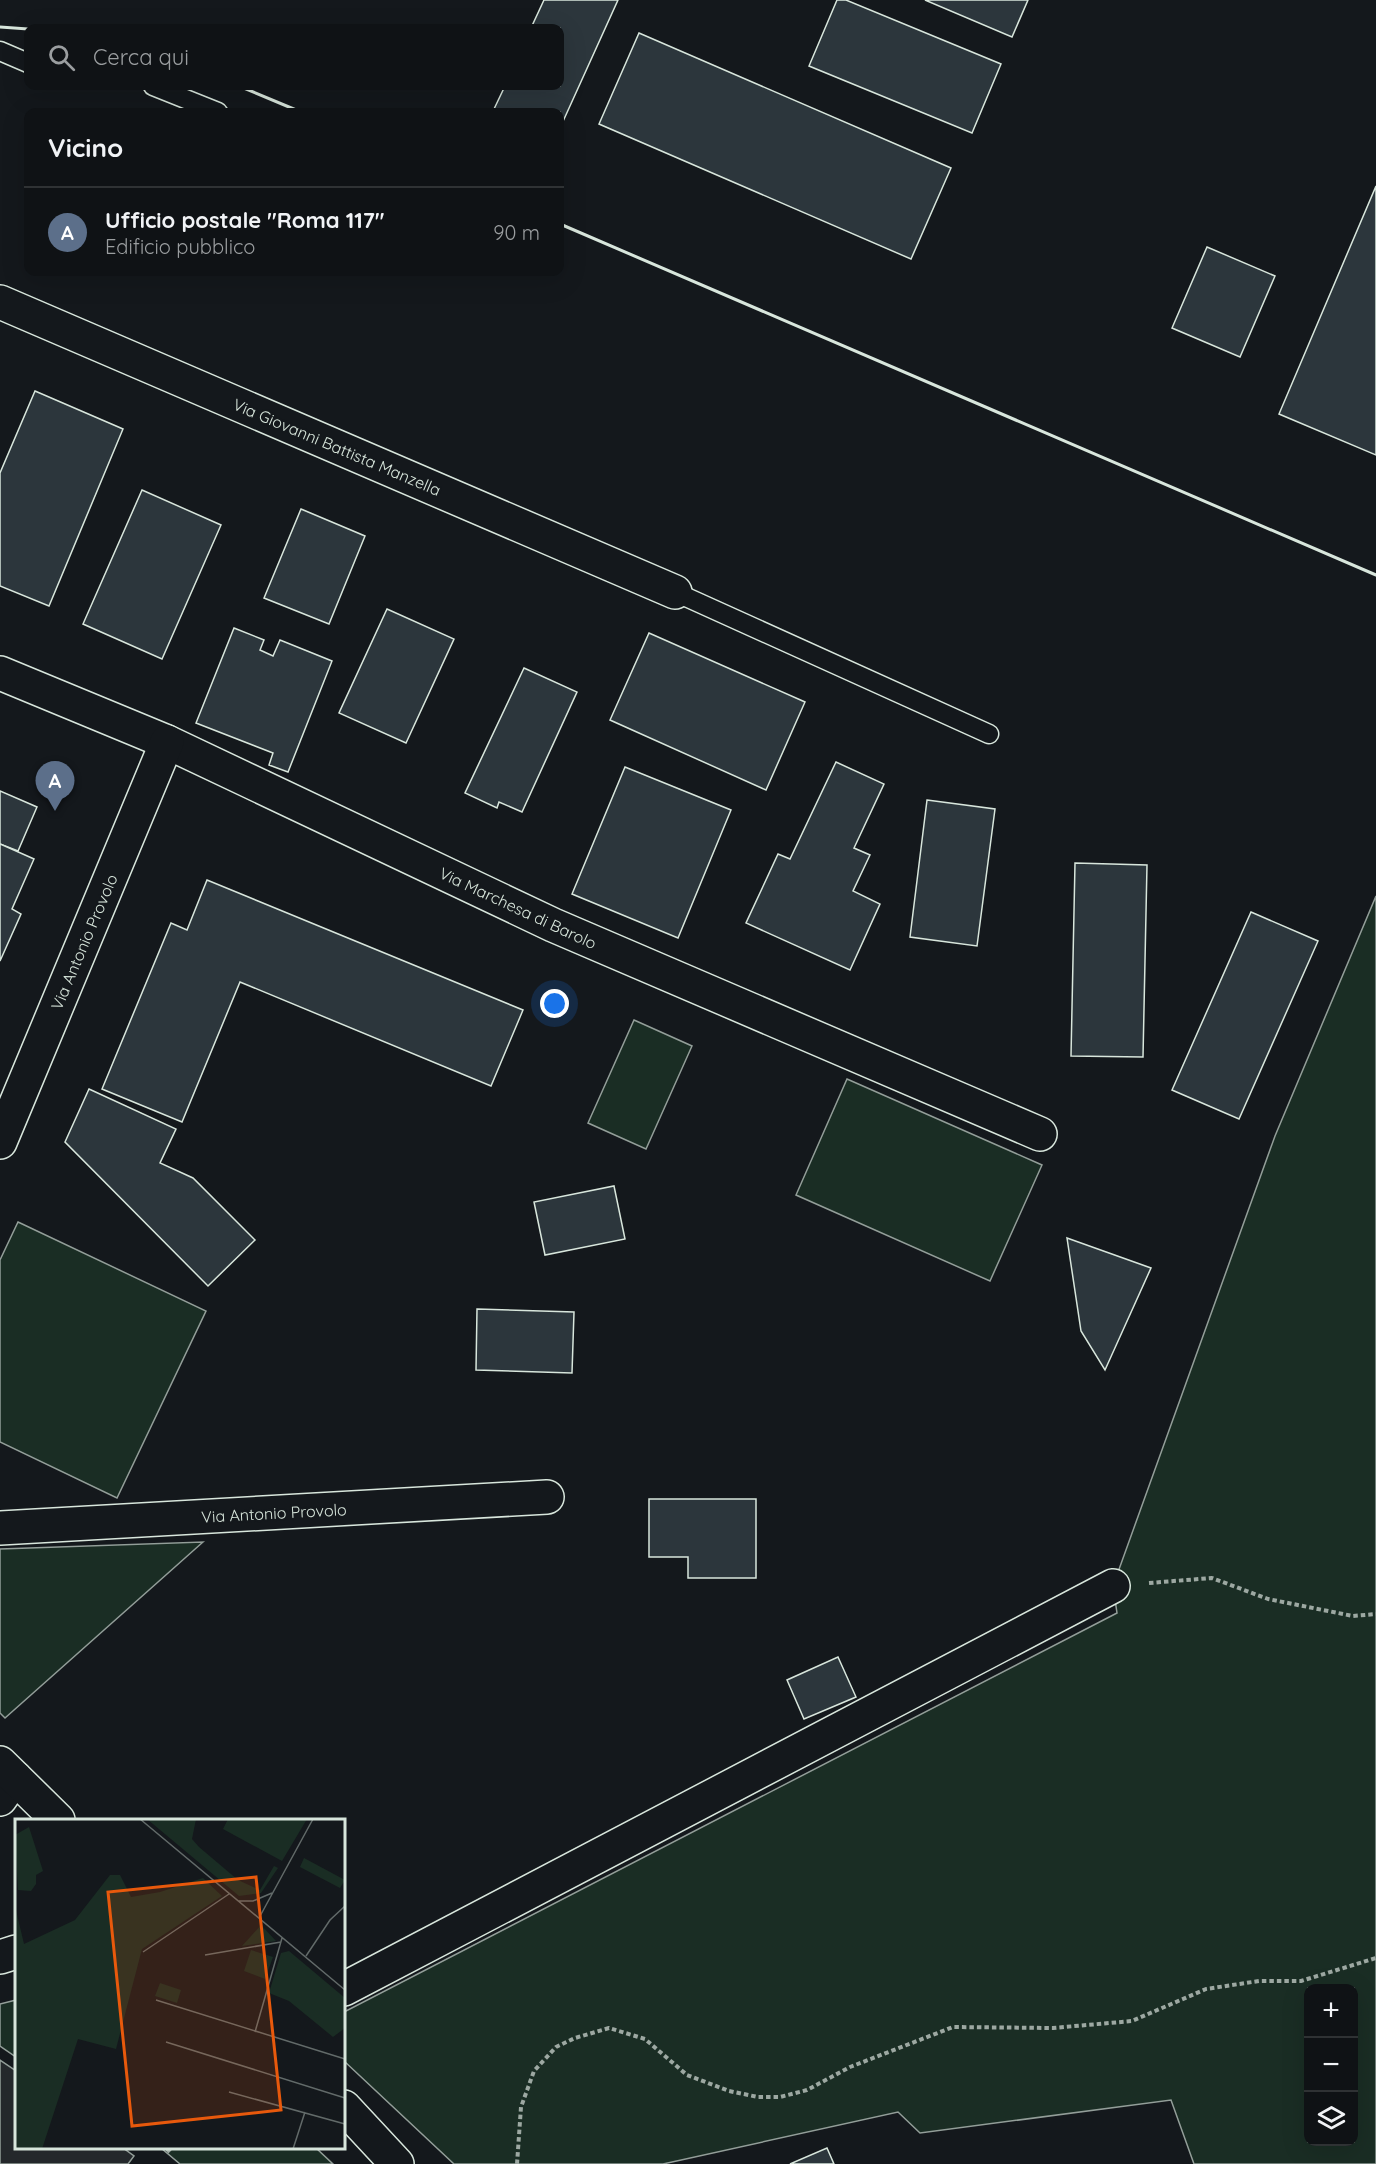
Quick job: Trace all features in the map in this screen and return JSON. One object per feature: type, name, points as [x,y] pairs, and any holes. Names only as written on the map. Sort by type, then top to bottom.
[{"type":"street","name":"Via Giovanni Battista Manzella","points":[[0,302],[675,592]]},
{"type":"street","name":"Via Marchesa di Barolo","points":[[0,674],[167,742],[553,925],[1040,1134]]},
{"type":"street","name":"Via Antonio Provolo","points":[[0,1142],[167,742]]},
{"type":"street","name":"Via Antonio Provolo","points":[[0,1528],[548,1497]]},
{"type":"street","points":[[345,1988],[1113,1586]]},
{"type":"street","points":[[5,1780],[55,1819]]},
{"type":"street","points":[[0,1957],[15,1952]]},
{"type":"street","points":[[345,2108],[397,2164]]},
{"type":"lane","points":[[0,51],[24,61]]},
{"type":"lane","points":[[163,90],[208,108]]},
{"type":"lane","points":[[675,592],[989,734]]},
{"type":"path","points":[[1113,1586],[1212,1578],[1268,1599],[1353,1616],[1376,1614]]},
{"type":"path","points":[[517,2164],[521,2107],[534,2071],[556,2047],[575,2038],[609,2028],[645,2039],[687,2074],[729,2091],[758,2097],[780,2097],[807,2090],[850,2067],[952,2027],[1053,2028],[1131,2022],[1206,1989],[1259,1981],[1300,1981],[1376,1958]]},
{"type":"green space","points":[[1376,896],[1376,2164],[1194,2164],[1171,2100],[920,2133],[898,2112],[663,2164],[454,2164],[345,2062],[345,2011],[1117,1613],[1113,1586],[1275,1136]]},
{"type":"green space","points":[[634,1020],[692,1046],[646,1149],[588,1123]]},
{"type":"green space","points":[[847,1079],[1042,1165],[990,1281],[796,1195]]},
{"type":"green space","points":[[18,1222],[206,1311],[117,1498],[0,1442],[0,1260]]},
{"type":"green space","points":[[203,1542],[5,1718],[0,1713],[0,1549]]},
{"type":"green space","points":[[15,2000],[15,2056],[0,2046],[0,2004]]},
{"type":"green space","points":[[162,2149],[317,2149],[333,2164],[180,2164]]},
{"type":"shaded area","points":[[0,2060],[15,2070],[15,2149],[124,2149],[134,2156],[128,2164],[0,2164]]},
{"type":"building","points":[[544,0],[618,0],[564,119],[564,108],[494,108],[503,90],[564,90],[564,24],[533,24]]},
{"type":"building","points":[[837,0],[846,0],[1001,64],[972,133],[809,66]]},
{"type":"building","points":[[925,0],[1028,0],[1012,37]]},
{"type":"building","points":[[639,33],[951,168],[911,259],[599,124]]},
{"type":"building","points":[[1376,186],[1376,455],[1279,414]]},
{"type":"building","points":[[1207,247],[1275,276],[1240,357],[1172,328]]},
{"type":"building","points":[[35,391],[123,429],[49,606],[0,586],[0,473]]},
{"type":"building","points":[[142,490],[221,525],[162,659],[83,624]]},
{"type":"building","points":[[301,509],[365,536],[329,624],[264,598]]},
{"type":"building","points":[[387,609],[454,639],[406,743],[339,713]]},
{"type":"building","points":[[234,628],[264,640],[260,650],[273,656],[280,640],[332,661],[288,772],[269,765],[273,753],[196,723]]},
{"type":"building","points":[[649,633],[805,702],[766,790],[610,720]]},
{"type":"building","points":[[524,668],[577,692],[522,812],[499,802],[497,808],[465,793]]},
{"type":"building","points":[[836,762],[884,784],[854,848],[870,855],[853,891],[880,904],[850,970],[746,923],[778,854],[790,859]]},
{"type":"building","points":[[625,767],[731,810],[678,938],[572,894]]},
{"type":"building","points":[[0,791],[37,807],[18,851],[0,844]]},
{"type":"building","points":[[927,800],[995,809],[977,946],[910,937]]},
{"type":"building","points":[[0,844],[34,859],[12,909],[21,914],[0,961]]},
{"type":"building","points":[[1075,863],[1147,865],[1143,1057],[1071,1056]]},
{"type":"building","points":[[207,880],[523,1010],[491,1086],[240,982],[182,1122],[102,1089],[171,923],[187,930]]},
{"type":"building","points":[[1251,912],[1318,941],[1239,1119],[1172,1090]]},
{"type":"building","points":[[89,1089],[176,1129],[160,1163],[193,1178],[255,1240],[208,1286],[65,1142]]},
{"type":"building","points":[[614,1186],[625,1239],[545,1255],[534,1202]]},
{"type":"building","points":[[1067,1238],[1151,1268],[1105,1370],[1081,1331]]},
{"type":"building","points":[[477,1309],[574,1312],[572,1373],[476,1370]]},
{"type":"building","points":[[649,1499],[756,1499],[756,1578],[688,1578],[688,1557],[649,1557]]},
{"type":"building","points":[[838,1657],[856,1697],[804,1719],[787,1680]]},
{"type":"building","points":[[827,2148],[834,2164],[790,2164]]},
{"type":"wall","points":[[0,27],[24,29]]},
{"type":"wall","points":[[249,90],[291,108]]},
{"type":"wall","points":[[564,226],[1376,575]]},
{"type":"place","name":"Ufficio postale \"Roma 117\"","points":[[55,811]]}]
